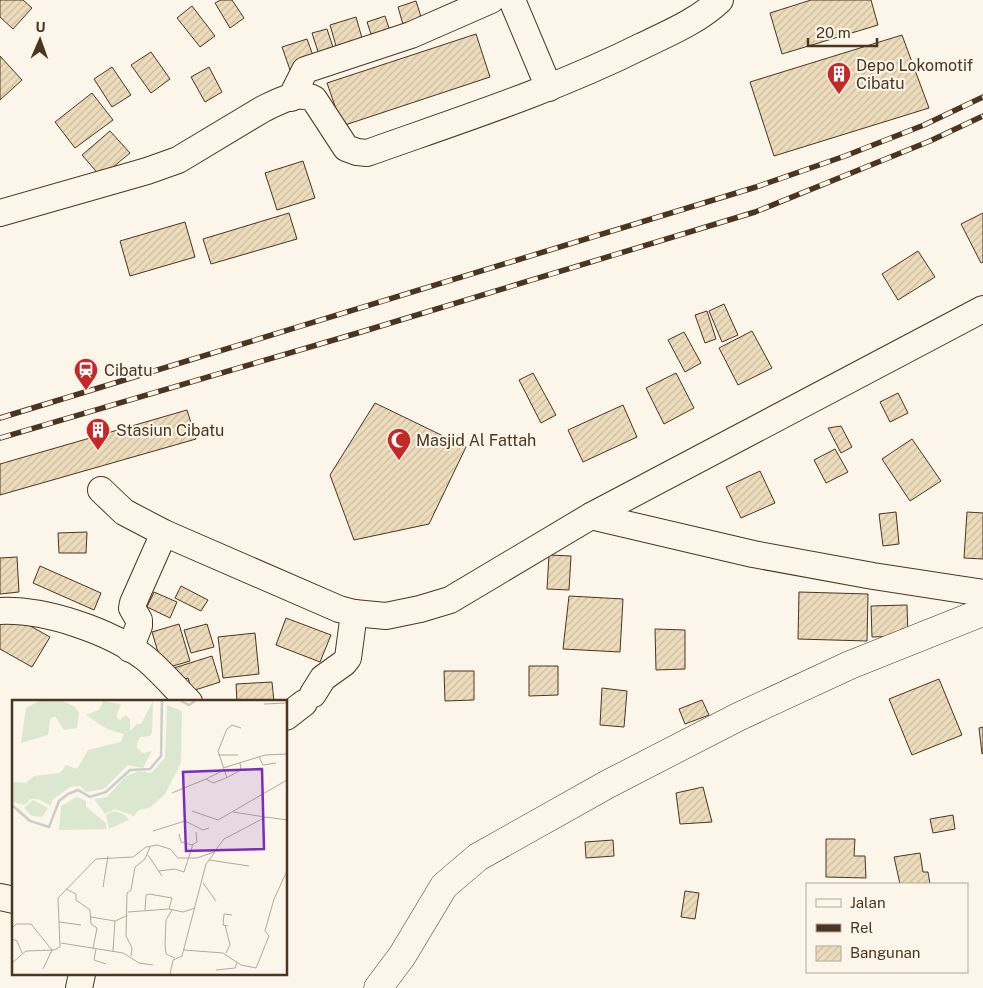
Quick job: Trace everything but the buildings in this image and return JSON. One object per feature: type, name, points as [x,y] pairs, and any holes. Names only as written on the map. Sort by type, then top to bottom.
[{"type":"main road","points":[[378,988],[402,956],[444,886],[478,857],[608,784],[738,717],[850,665],[983,612]]},
{"type":"street","points":[[291,98],[305,70],[412,35],[491,0]]},
{"type":"street","points":[[512,0],[549,88]]},
{"type":"street","points":[[0,213],[147,171],[178,160],[263,109],[291,98],[305,95],[314,99],[346,148],[367,153],[549,88],[602,66],[696,19],[720,0]]},
{"type":"street","points":[[101,490],[124,512],[164,533],[339,610],[386,616],[450,600],[591,516],[983,309]]},
{"type":"street","points":[[591,516],[752,554],[983,593]]},
{"type":"street","points":[[130,649],[140,626],[139,620],[132,608],[133,603],[164,533]]},
{"type":"street","points":[[0,611],[40,613],[114,638],[145,659],[187,700]]},
{"type":"street","points":[[301,705],[322,678],[344,663],[348,658],[354,613]]},
{"type":"railway","points":[[0,418],[756,187],[845,156],[924,125],[983,97]]},
{"type":"railway","points":[[0,438],[361,332],[755,212],[930,141],[983,116]]},
{"type":"place","name":"Depo Lokomotif Cibatu","points":[[839,95]]},
{"type":"place","name":"Cibatu","points":[[86,391]]},
{"type":"place","name":"Stasiun Cibatu","points":[[98,451]]},
{"type":"place","name":"Masjid Al Fattah","points":[[399,461]]}]
